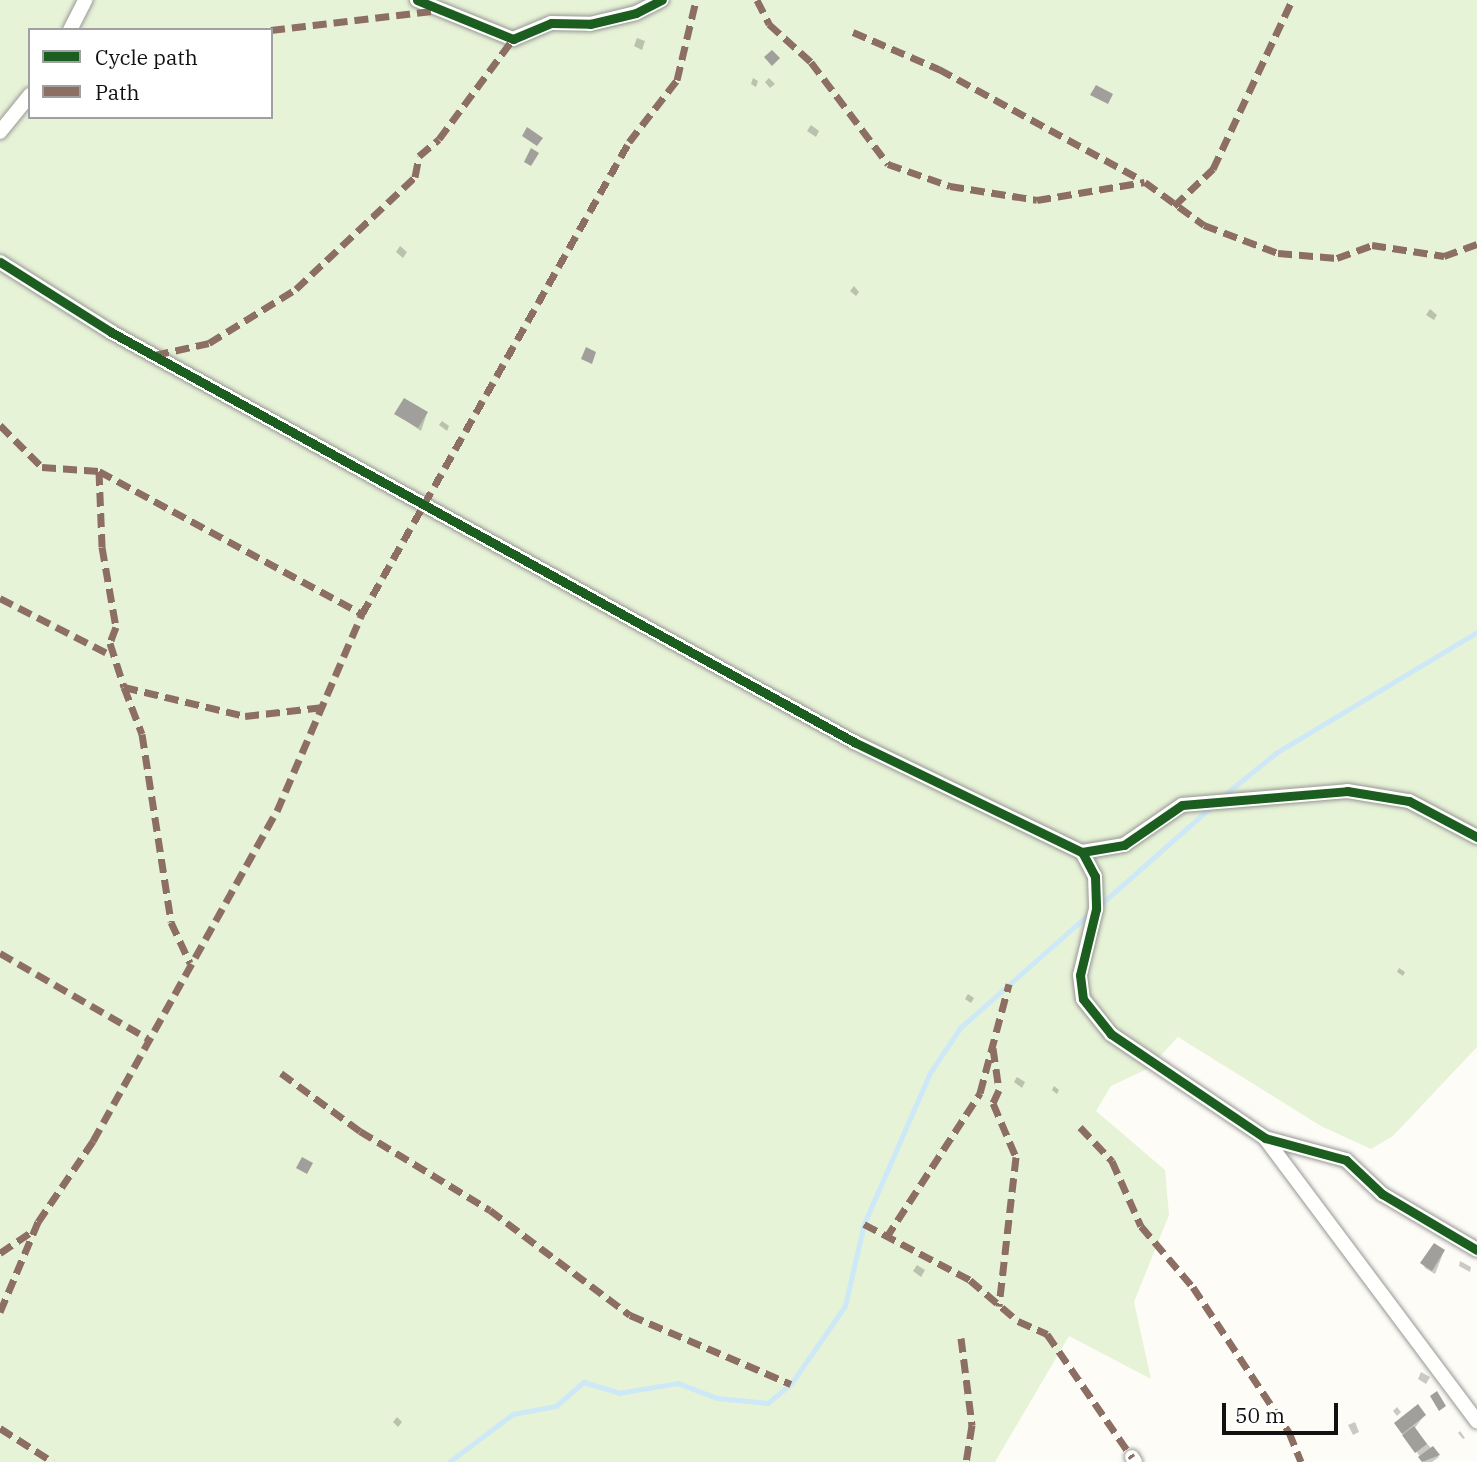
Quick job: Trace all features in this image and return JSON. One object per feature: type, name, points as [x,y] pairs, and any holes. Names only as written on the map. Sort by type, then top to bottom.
[{"type":"street","points":[[71,28],[85,0]]},
{"type":"street","points":[[417,0],[513,38],[551,23],[590,24],[636,13],[662,0]]},
{"type":"street","points":[[0,132],[28,97]]},
{"type":"street","points":[[0,262],[111,332],[853,742],[1082,852],[1124,845],[1182,805],[1347,791],[1409,801],[1477,837]]},
{"type":"street","points":[[1082,852],[1095,876],[1096,909],[1080,975],[1083,999],[1111,1034],[1265,1138],[1346,1160],[1382,1194],[1477,1250]]},
{"type":"street","points":[[1265,1138],[1477,1421]]},
{"type":"green space","points":[[0,0],[1477,0],[1477,1047],[1393,1136],[1371,1149],[1321,1126],[1178,1037],[1149,1068],[1111,1086],[1096,1111],[1165,1170],[1169,1215],[1134,1302],[1151,1379],[1069,1336],[995,1462],[0,1462]]},
{"type":"building","points":[[772,50],[780,58],[772,66],[764,57]]},
{"type":"building","points":[[1096,85],[1113,94],[1108,104],[1090,95]]},
{"type":"building","points":[[527,127],[543,138],[537,146],[522,136]]},
{"type":"building","points":[[531,148],[539,153],[531,166],[524,162]]},
{"type":"building","points":[[586,347],[596,352],[592,364],[581,359]]},
{"type":"building","points":[[404,398],[428,412],[418,428],[394,414]]},
{"type":"building","points":[[302,1157],[313,1163],[307,1174],[296,1168]]},
{"type":"building","points":[[1434,1243],[1445,1250],[1432,1271],[1420,1263]]},
{"type":"building","points":[[1437,1391],[1446,1406],[1439,1411],[1430,1396]]},
{"type":"building","points":[[1418,1404],[1426,1415],[1402,1434],[1394,1423]]},
{"type":"building","points":[[1414,1426],[1427,1444],[1415,1453],[1402,1435]]},
{"type":"building","points":[[1433,1446],[1440,1455],[1422,1462],[1418,1457]]},
{"type":"waterway","points":[[1223,796],[1276,753],[1477,632]]},
{"type":"waterway","points":[[1100,905],[1211,807]]},
{"type":"waterway","points":[[449,1462],[513,1414],[556,1406],[584,1382],[619,1393],[678,1383],[717,1398],[768,1403],[791,1384],[845,1306],[864,1224],[930,1073],[960,1028],[1090,913]]},
{"type":"marked path","points":[[0,1312],[38,1222],[93,1141],[277,811],[362,614],[629,142],[677,80],[696,0]]},
{"type":"marked path","points":[[757,0],[769,24],[811,62],[888,164],[950,186],[1037,200],[1145,182],[1204,225],[1278,253],[1337,258],[1372,245],[1444,256],[1477,244]]},
{"type":"marked path","points":[[1174,206],[1213,169],[1292,0]]},
{"type":"marked path","points":[[273,30],[432,11]]},
{"type":"marked path","points":[[853,32],[939,69],[1142,180]]},
{"type":"marked path","points":[[155,355],[209,343],[296,289],[415,177],[419,156],[439,139],[513,39]]},
{"type":"marked path","points":[[0,425],[42,467],[99,471],[362,614]]},
{"type":"marked path","points":[[99,471],[102,547],[116,627],[110,643],[124,687],[245,716],[323,707]]},
{"type":"marked path","points":[[0,598],[111,655]]},
{"type":"marked path","points":[[124,687],[142,734],[171,922],[190,963]]},
{"type":"marked path","points":[[0,953],[147,1038]]},
{"type":"marked path","points":[[886,1238],[980,1093],[1009,984]]},
{"type":"marked path","points":[[993,1048],[999,1090],[993,1103],[1016,1157],[999,1306]]},
{"type":"marked path","points":[[281,1073],[360,1131],[490,1210],[630,1315],[791,1384]]},
{"type":"marked path","points":[[1080,1127],[1112,1161],[1141,1226],[1193,1287],[1289,1432],[1301,1462]]},
{"type":"marked path","points":[[864,1224],[970,1280],[1018,1321],[1047,1334],[1132,1457]]},
{"type":"marked path","points":[[0,1253],[33,1231]]},
{"type":"marked path","points":[[961,1338],[972,1425],[966,1462]]},
{"type":"marked path","points":[[0,1428],[53,1462]]},
{"type":"cycle path","points":[[417,0],[513,39],[551,23],[590,24],[636,13],[662,0]]},
{"type":"cycle path","points":[[0,262],[111,332],[854,742],[1082,852],[1095,876],[1096,909],[1080,975],[1083,999],[1111,1034],[1265,1138],[1346,1160],[1382,1194],[1477,1250]]},
{"type":"cycle path","points":[[1082,852],[1124,845],[1182,805],[1347,791],[1409,801],[1477,837]]}]
